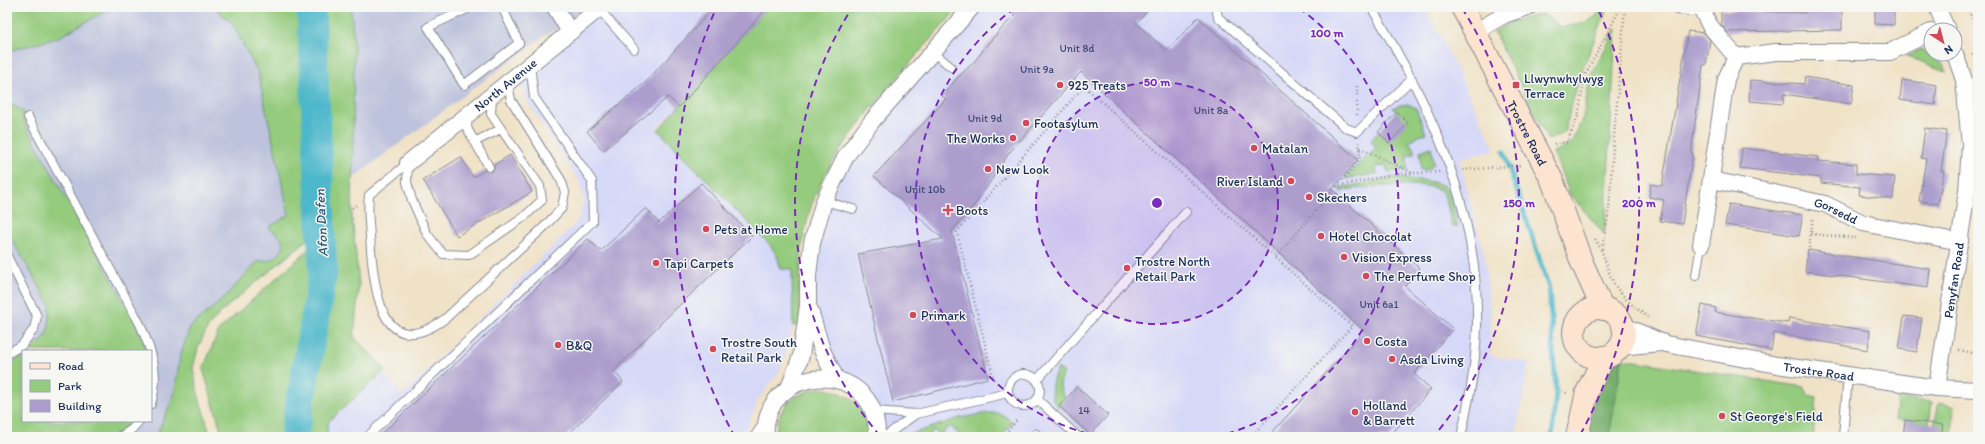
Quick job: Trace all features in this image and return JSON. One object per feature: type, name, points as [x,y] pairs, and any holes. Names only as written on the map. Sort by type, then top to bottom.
[{"type":"main road","name":"Trostre Road","points":[[1462,7],[1552,180],[1582,263],[1603,309]]},
{"type":"main road","name":"Trostre Road","points":[[1582,263],[1582,314]]},
{"type":"main road","points":[[1587,392],[1624,333],[1622,325],[1613,313],[1603,309],[1591,309],[1582,314],[1575,325],[1575,341],[1583,351],[1591,356],[1611,352]]},
{"type":"main road","points":[[1577,437],[1587,392],[1583,351]]},
{"type":"street","points":[[555,7],[570,32]]},
{"type":"street","points":[[789,388],[801,356],[808,305],[808,274],[812,243],[824,201],[850,151],[872,121],[972,7]]},
{"type":"street","points":[[1475,32],[1504,15],[1528,7]]},
{"type":"street","points":[[1937,7],[1941,22]]},
{"type":"street","name":"North Avenue","points":[[408,162],[600,8]]},
{"type":"street","points":[[1703,12],[1710,26],[1736,57]]},
{"type":"street","points":[[1736,57],[1776,52],[1890,52],[1923,36]]},
{"type":"street","points":[[1701,245],[1726,79],[1736,57]]},
{"type":"street","name":"Penyfan Road","points":[[1936,388],[1960,242],[1972,191],[1974,145],[1963,62]]},
{"type":"street","name":"Gorsedd","points":[[1712,180],[1825,204],[1863,223],[1960,242]]},
{"type":"street","points":[[808,305],[822,350],[836,379]]},
{"type":"street","name":"Trostre Road","points":[[1622,325],[1661,343],[1777,365],[1936,388],[1978,390]]},
{"type":"street","name":"Trostre Road","points":[[1611,352],[1661,343]]},
{"type":"street","points":[[766,437],[769,415],[777,400],[789,388],[803,380],[819,377],[836,379],[851,386],[864,396],[873,410],[877,427],[877,437]]},
{"type":"lane","points":[[471,7],[428,27],[464,85],[519,43],[502,7]]},
{"type":"lane","points":[[1216,7],[1218,16],[1346,128],[1357,132],[1412,79]]},
{"type":"lane","points":[[1371,7],[1398,51],[1440,142],[1463,209],[1473,254],[1478,312],[1473,383],[1461,437]]},
{"type":"lane","points":[[1677,7],[1677,10],[1703,12]]},
{"type":"lane","points":[[600,8],[634,49]]},
{"type":"lane","points":[[932,52],[951,67]]},
{"type":"lane","points":[[367,437],[593,220],[592,181],[534,97],[530,64]]},
{"type":"lane","points":[[408,162],[369,195],[367,208],[372,264],[378,301],[386,320],[398,330],[414,333],[432,329],[452,313],[538,233],[562,208],[565,192],[561,180],[511,100],[509,89],[511,80]]},
{"type":"lane","points":[[408,162],[406,182],[412,200],[427,234],[443,254],[469,255],[524,217],[542,200],[540,186],[491,114],[492,96]]},
{"type":"lane","points":[[468,114],[467,128],[489,167]]},
{"type":"lane","points":[[28,117],[140,324],[151,350]]},
{"type":"lane","points":[[474,142],[501,130]]},
{"type":"lane","points":[[824,201],[853,209]]},
{"type":"lane","points":[[1037,380],[1186,212]]},
{"type":"lane","points":[[1696,276],[1701,245]]},
{"type":"lane","points":[[7,256],[36,316],[34,329],[22,344],[7,354]]},
{"type":"lane","points":[[152,352],[154,357],[156,387],[152,401]]},
{"type":"lane","points":[[1028,374],[1037,380],[1040,389],[1034,403],[1023,406],[1013,402],[1008,393],[1010,382],[1017,375],[1028,374]]},
{"type":"lane","points":[[1843,437],[1848,375]]},
{"type":"lane","points":[[873,410],[916,414],[1008,393]]},
{"type":"lane","points":[[1037,399],[1078,437]]},
{"type":"lane","points":[[884,437],[916,414]]},
{"type":"lane","points":[[754,437],[769,415]]},
{"type":"lane","points":[[120,437],[139,422]]},
{"type":"lane","points":[[1033,437],[1036,434],[1040,437]]},
{"type":"path","points":[[1568,142],[1578,116],[1585,75],[1621,7]]},
{"type":"path","points":[[1625,7],[1612,161],[1610,210],[1602,249],[1615,285],[1637,310],[1654,322]]},
{"type":"path","points":[[1967,7],[1978,31]]},
{"type":"path","points":[[1963,55],[1976,52],[1978,49]]},
{"type":"path","points":[[1360,148],[1414,173]]},
{"type":"path","points":[[1276,257],[1337,186],[1395,174],[1522,165]]},
{"type":"path","points":[[1809,248],[1814,210]]},
{"type":"path","points":[[1811,234],[1857,238]]},
{"type":"path","points":[[1957,350],[1978,354]]},
{"type":"path","points":[[1003,437],[1017,420]]},
{"type":"shaded area","points":[[7,7],[281,7],[304,243],[205,325],[156,437],[7,437]]},
{"type":"shaded area","points":[[351,7],[601,7],[545,35],[353,178],[354,50]]},
{"type":"shaded area","name":"Trostre South Retail Park","points":[[601,7],[768,7],[679,107],[656,128],[770,245],[777,256],[781,269],[792,269],[793,328],[780,371],[758,400],[748,426],[738,437],[326,437],[329,421],[384,373],[402,395],[575,224],[581,213],[584,198],[579,181],[528,103],[522,89],[521,79]]},
{"type":"shaded area","points":[[972,7],[1424,7],[1443,41],[1495,150],[1459,159],[1485,257],[1491,322],[1490,356],[1529,362],[1516,437],[877,437],[877,427],[851,386],[822,350],[808,275],[846,156]]},
{"type":"green space","points":[[7,7],[113,7],[57,38],[12,50],[7,56]]},
{"type":"green space","points":[[214,7],[306,7],[315,233],[222,311],[208,327],[198,348],[193,368],[198,394],[211,437],[156,437],[174,395],[180,357],[190,327],[222,300],[258,261],[271,260],[279,254],[284,247],[282,239],[269,227],[289,215],[258,73],[232,23]]},
{"type":"green space","points":[[321,7],[351,7],[354,50],[352,217],[359,284],[354,337],[386,370],[329,421],[326,437],[223,437],[203,369],[219,330],[332,228]]},
{"type":"green space","points":[[768,7],[959,7],[870,110],[847,141],[820,184],[810,212],[803,243],[799,292],[800,325],[793,326],[792,269],[781,269],[777,256],[770,245],[658,130]]},
{"type":"green space","points":[[1604,7],[1608,7],[1580,75],[1564,133],[1548,140],[1494,32],[1513,21],[1543,14],[1561,27],[1580,24],[1595,17]]},
{"type":"green space","points":[[1616,28],[1604,234],[1570,194],[1553,152],[1571,144],[1583,118],[1590,77]]},
{"type":"green space","points":[[1921,49],[1923,50],[1923,62],[1940,62],[1944,65],[1947,72],[1907,56]]},
{"type":"green space","points":[[7,102],[23,111],[24,123],[137,324],[147,350],[30,350],[44,339],[49,326],[50,305],[7,231]]},
{"type":"green space","points":[[1408,104],[1416,108],[1426,133],[1409,141],[1414,150],[1414,154],[1407,155],[1407,170],[1388,172],[1386,166],[1376,167],[1377,174],[1344,179],[1376,148],[1371,140],[1397,112],[1393,108]]},
{"type":"green space","points":[[1431,147],[1434,163],[1429,169],[1421,170],[1420,151]]},
{"type":"green space","points":[[1392,178],[1428,181],[1445,187],[1452,200],[1458,226],[1452,227],[1444,195],[1435,188],[1425,186],[1396,185],[1344,190],[1343,192],[1339,190],[1343,187]]},
{"type":"green space","points":[[22,357],[22,422],[135,422],[111,437],[7,437],[7,367]]},
{"type":"green space","name":"St George's Field","points":[[1622,359],[1805,387],[1808,395],[1817,397],[1813,437],[1609,437]]},
{"type":"green space","points":[[1622,359],[1609,437],[1586,437],[1596,391],[1613,360]]},
{"type":"green space","points":[[1058,368],[1064,373],[1060,386],[1066,399],[1058,407],[1053,398],[1052,382]]},
{"type":"green space","points":[[819,388],[839,393],[855,402],[865,417],[868,426],[868,437],[776,437],[779,418],[782,410],[787,404],[801,394]]},
{"type":"green space","points":[[1898,398],[1932,402],[1929,425],[1895,419]]},
{"type":"green space","points":[[1939,403],[1954,406],[1952,437],[1941,437],[1934,424]]},
{"type":"green space","points":[[988,413],[1000,413],[1013,422],[1001,437],[962,437],[950,426],[940,436],[934,430],[930,434],[933,437],[902,437],[960,418]]},
{"type":"building","points":[[714,7],[768,7],[679,107],[668,97],[603,151],[587,131],[645,83]]},
{"type":"building","points":[[1006,7],[1151,7],[1136,23],[1167,51],[1198,17],[1358,160],[1332,189],[1420,269],[1405,286],[1453,329],[1414,374],[1431,389],[1389,437],[1268,437],[1364,331],[1081,72],[1009,153],[977,202],[952,231],[988,378],[893,402],[858,254],[943,239],[874,176],[946,99],[942,96],[1015,15]]},
{"type":"building","points":[[1875,7],[1894,7],[1894,25],[1875,24]]},
{"type":"building","points":[[1721,10],[1805,13],[1805,11],[1842,11],[1842,30],[1727,32],[1721,24]]},
{"type":"building","points":[[1688,31],[1704,33],[1710,40],[1706,65],[1703,65],[1691,153],[1693,153],[1682,224],[1660,221],[1664,200],[1649,197],[1651,184],[1662,186]]},
{"type":"building","points":[[1805,77],[1854,85],[1851,104],[1784,94],[1783,104],[1749,101],[1750,80],[1804,84]]},
{"type":"building","points":[[1902,80],[1937,85],[1935,105],[1900,100]]},
{"type":"building","points":[[1397,112],[1408,123],[1389,143],[1378,132]]},
{"type":"building","points":[[1925,128],[1947,131],[1941,171],[1944,171],[1938,204],[1919,201],[1926,159],[1921,158]]},
{"type":"building","points":[[1742,148],[1819,157],[1818,161],[1856,164],[1856,174],[1895,177],[1893,199],[1859,195],[1860,187],[1821,183],[1821,178],[1740,168]]},
{"type":"building","points":[[510,155],[532,192],[457,236],[423,180],[461,157],[473,177],[485,170],[491,172],[494,169],[494,165]]},
{"type":"building","name":"B&Q","points":[[701,183],[752,236],[666,318],[614,371],[623,382],[565,437],[378,437],[588,239],[601,251],[646,208],[659,223]]},
{"type":"building","points":[[1729,204],[1803,215],[1799,236],[1725,225]]},
{"type":"building","points":[[1808,250],[1930,269],[1928,288],[1805,271]]},
{"type":"building","points":[[1702,305],[1716,308],[1715,312],[1745,317],[1788,323],[1789,318],[1870,331],[1868,350],[1774,333],[1771,350],[1696,336]]},
{"type":"building","points":[[1904,316],[1922,318],[1917,352],[1899,349]]},
{"type":"building","points":[[1077,387],[1108,415],[1090,435],[1059,406]]},
{"type":"building","points":[[1905,420],[1943,425],[1941,437],[1903,437]]},
{"type":"waterway","name":"Afon Dafen","points":[[294,437],[323,272],[311,7]]},
{"type":"waterway","points":[[1504,152],[1549,288],[1556,391],[1552,437]]},
{"type":"place","name":"925 Treats","points":[[1060,85]]},
{"type":"place","name":"Llwynwhylwyg Terrace","points":[[1516,85]]},
{"type":"place","name":"Footasylum","points":[[1026,123]]},
{"type":"place","name":"The Works","points":[[1013,138]]},
{"type":"place","name":"Matalan","points":[[1254,148]]},
{"type":"place","name":"New Look","points":[[988,169]]},
{"type":"place","name":"River Island","points":[[1291,181]]},
{"type":"place","name":"Skechers","points":[[1309,197]]},
{"type":"place","name":"Boots","points":[[948,210]]},
{"type":"place","name":"Pets at Home","points":[[706,229]]},
{"type":"place","name":"Hotel Chocolat","points":[[1321,236]]},
{"type":"place","name":"Vision Express","points":[[1344,257]]},
{"type":"place","name":"Tapi Carpets","points":[[656,263]]},
{"type":"place","name":"Trostre North Retail Park","points":[[1127,268]]},
{"type":"place","name":"The Perfume Shop","points":[[1366,276]]},
{"type":"place","name":"Primark","points":[[913,315]]},
{"type":"place","name":"Costa","points":[[1367,341]]},
{"type":"place","name":"B&Q","points":[[558,345]]},
{"type":"place","name":"Trostre South Retail Park","points":[[713,349]]},
{"type":"place","name":"Asda Living","points":[[1392,359]]},
{"type":"place","name":"Holland & Barrett","points":[[1355,412]]},
{"type":"place","name":"St George's Field","points":[[1722,416]]}]
